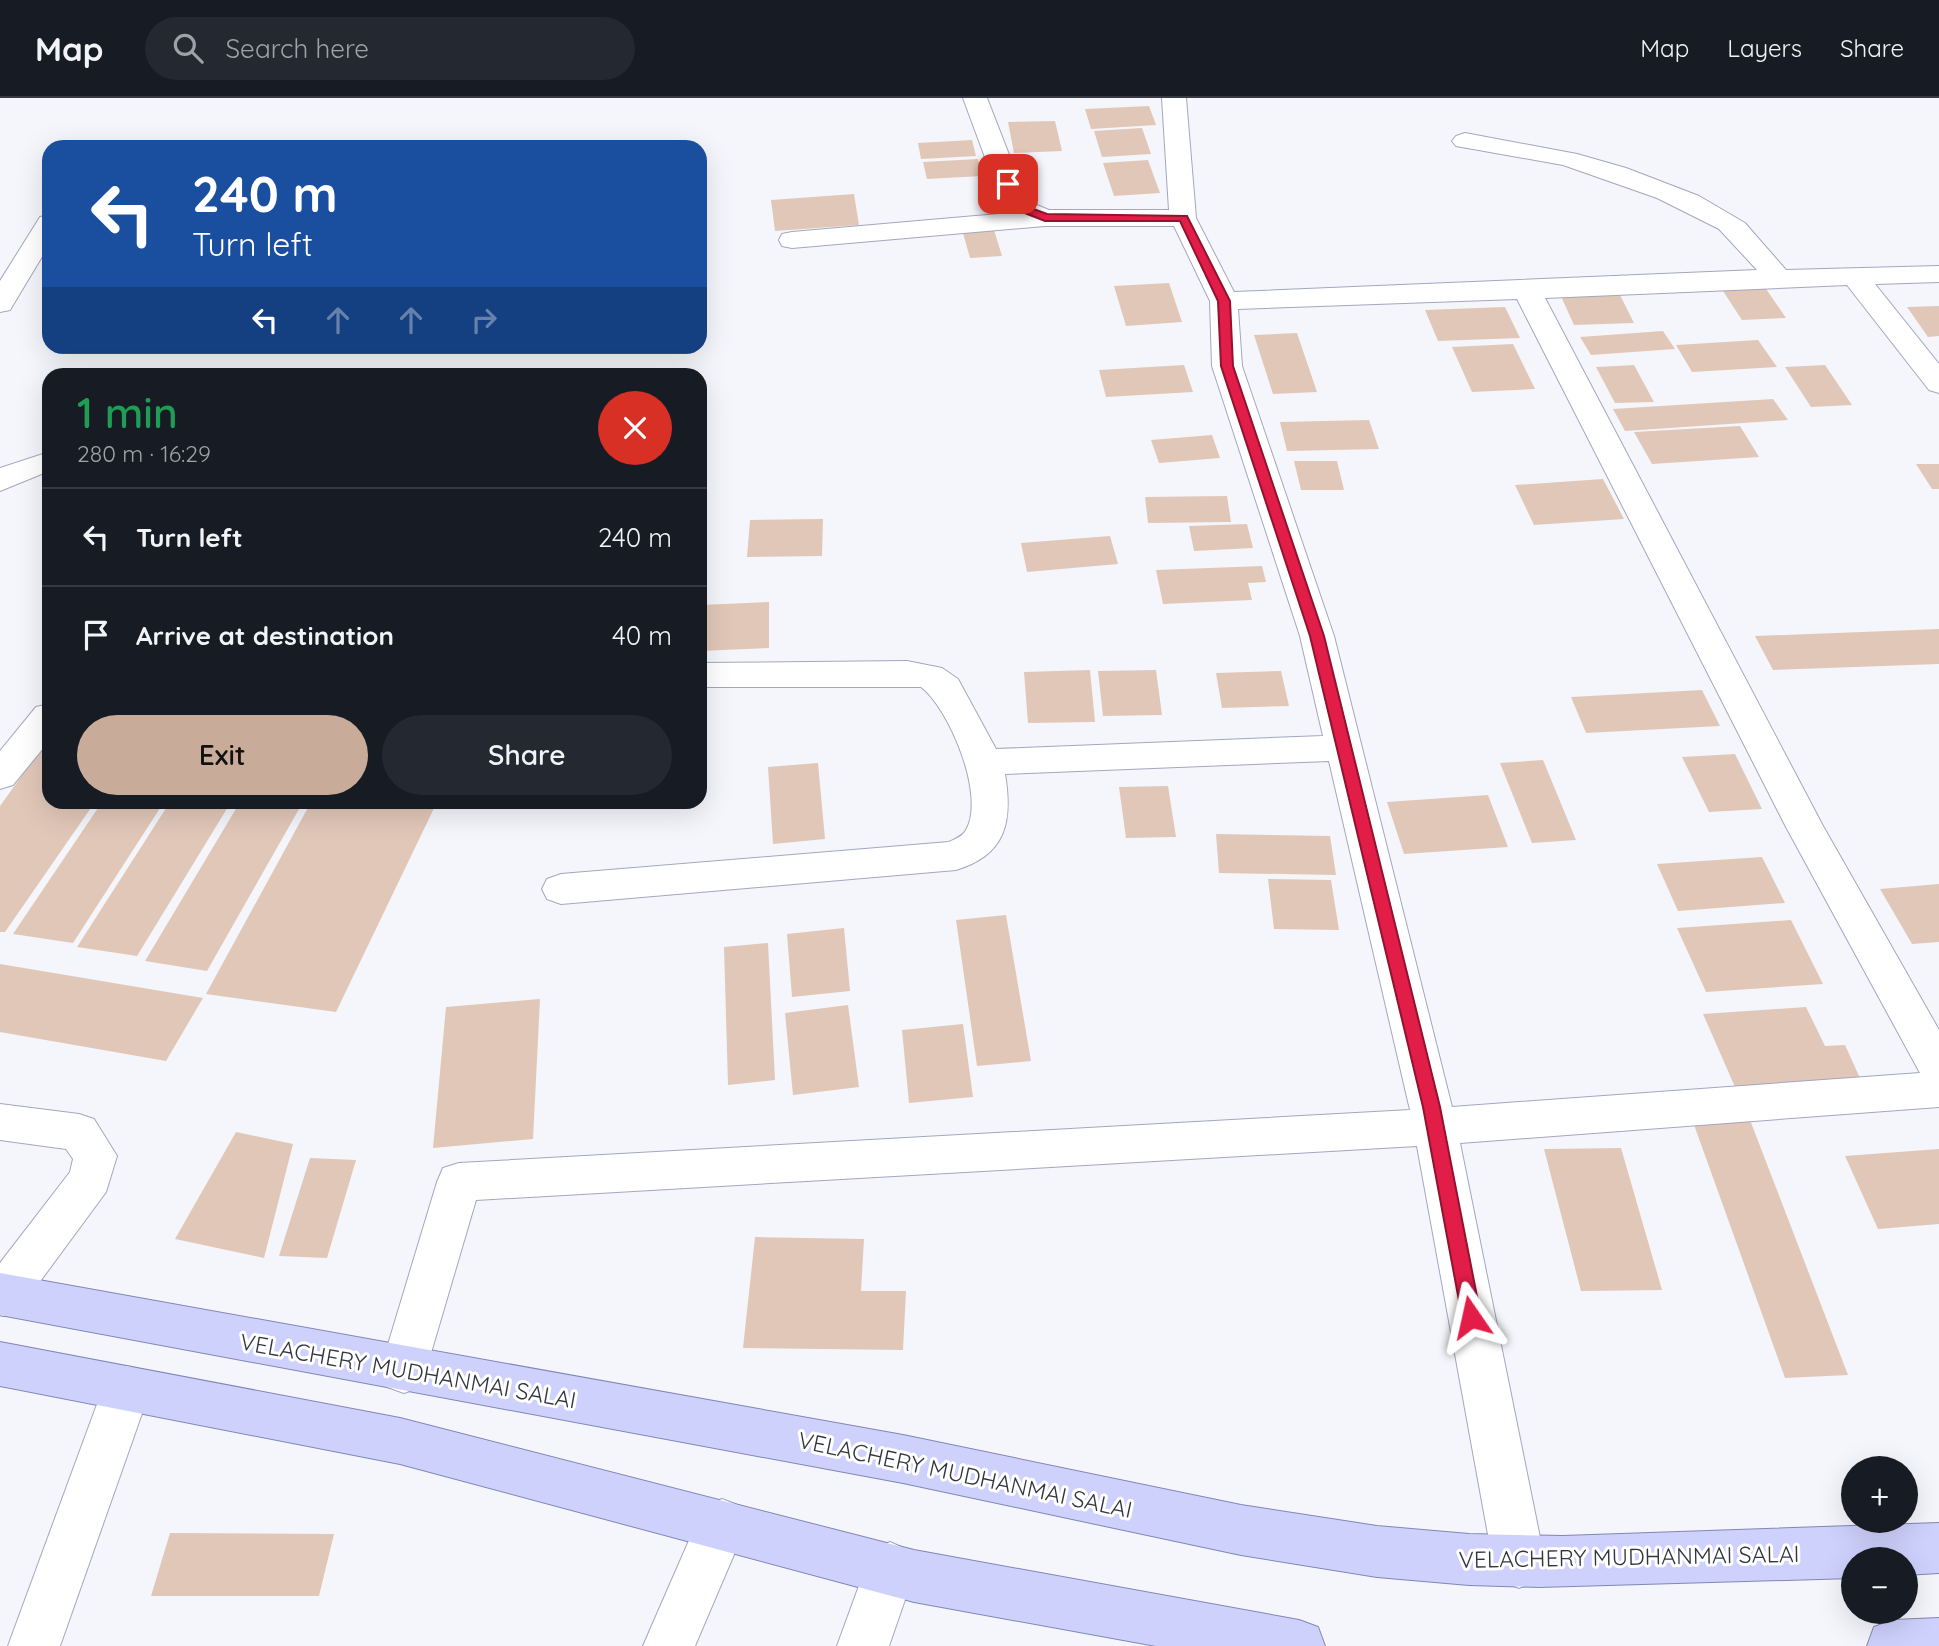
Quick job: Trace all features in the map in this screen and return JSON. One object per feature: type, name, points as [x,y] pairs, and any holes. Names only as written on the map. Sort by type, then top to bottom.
[{"type":"main road","name":"VELACHERY MUDHANMAI SALAI","points":[[2,1295],[404,1371],[908,1460],[1211,1527],[1443,1558],[1518,1562],[1771,1557],[1939,1548]]},
{"type":"main road","points":[[0,1364],[400,1441],[914,1576],[1298,1646]]},
{"type":"main road","points":[[1893,1646],[1939,1644]]},
{"type":"street","points":[[975,98],[1016,206],[1045,218]]},
{"type":"street","points":[[1174,98],[1184,218],[1224,301],[1227,366],[1317,636],[1434,1127],[1518,1562]]},
{"type":"street","points":[[1465,142],[1518,147],[1574,158],[1626,175],[1693,203],[1727,222],[1743,236],[1778,278]]},
{"type":"street","points":[[792,240],[1045,218],[1184,218]]},
{"type":"street","points":[[0,304],[42,235]]},
{"type":"street","points":[[1224,301],[1854,275],[1939,274]]},
{"type":"street","points":[[1854,275],[1939,384]]},
{"type":"street","points":[[1527,290],[1805,827],[1939,1069]]},
{"type":"street","points":[[0,481],[42,463]]},
{"type":"street","points":[[561,889],[956,856],[979,843],[988,824],[989,789],[985,762],[946,688],[930,676],[907,673],[707,675]]},
{"type":"street","points":[[0,776],[42,725]]},
{"type":"street","points":[[985,762],[1343,748]]},
{"type":"street","points":[[404,1371],[459,1182],[1434,1127],[1939,1089]]},
{"type":"street","points":[[0,1122],[79,1132],[95,1156],[90,1178],[2,1295]]},
{"type":"street","points":[[34,1646],[127,1388]]},
{"type":"street","points":[[670,1646],[722,1524]]},
{"type":"street","points":[[863,1646],[890,1568]]},
{"type":"building","points":[[1149,106],[1156,125],[1091,129],[1085,109]]},
{"type":"building","points":[[1055,121],[1062,151],[1014,153],[1008,122]]},
{"type":"building","points":[[1142,128],[1151,154],[1102,157],[1094,131]]},
{"type":"building","points":[[972,140],[976,156],[921,159],[918,143]]},
{"type":"building","points":[[978,159],[982,176],[927,179],[923,162]]},
{"type":"building","points":[[1148,160],[1160,193],[1114,196],[1103,163]]},
{"type":"building","points":[[854,194],[859,225],[775,231],[771,200]]},
{"type":"building","points":[[994,230],[1002,256],[970,258],[963,233]]},
{"type":"building","points":[[1169,283],[1182,322],[1126,326],[1114,286]]},
{"type":"building","points":[[1762,283],[1786,318],[1742,320],[1719,285]]},
{"type":"building","points":[[1618,291],[1634,323],[1574,325],[1559,292]]},
{"type":"building","points":[[1939,306],[1939,336],[1928,337],[1907,307]]},
{"type":"building","points":[[1505,307],[1520,338],[1438,341],[1425,310]]},
{"type":"building","points":[[1663,331],[1675,349],[1591,355],[1580,337]]},
{"type":"building","points":[[1297,333],[1317,392],[1273,394],[1254,335]]},
{"type":"building","points":[[1758,340],[1777,367],[1692,372],[1676,345]]},
{"type":"building","points":[[1513,344],[1535,389],[1472,392],[1452,347]]},
{"type":"building","points":[[1184,365],[1193,392],[1106,397],[1099,370]]},
{"type":"building","points":[[1634,365],[1654,402],[1615,403],[1596,367]]},
{"type":"building","points":[[1825,365],[1852,405],[1811,407],[1785,367]]},
{"type":"building","points":[[1773,399],[1788,420],[1625,431],[1613,409]]},
{"type":"building","points":[[1369,420],[1379,449],[1287,451],[1280,422]]},
{"type":"building","points":[[1740,426],[1759,457],[1652,464],[1634,432]]},
{"type":"building","points":[[1212,435],[1220,458],[1159,463],[1151,440]]},
{"type":"building","points":[[1294,461],[1337,461],[1344,490],[1301,490]]},
{"type":"building","points":[[1916,464],[1939,464],[1939,489],[1932,489]]},
{"type":"building","points":[[1603,479],[1624,519],[1534,525],[1515,485]]},
{"type":"building","points":[[1227,496],[1231,522],[1148,523],[1145,497]]},
{"type":"building","points":[[823,519],[822,556],[747,557],[750,520]]},
{"type":"building","points":[[1247,524],[1253,548],[1194,551],[1189,526]]},
{"type":"building","points":[[1110,536],[1118,564],[1027,572],[1021,543]]},
{"type":"building","points":[[1262,566],[1266,582],[1248,583],[1252,600],[1163,604],[1156,570]]},
{"type":"building","points":[[769,602],[769,648],[707,651],[707,605]]},
{"type":"building","points":[[1939,629],[1939,664],[1773,670],[1755,636]]},
{"type":"building","points":[[1090,670],[1095,722],[1028,723],[1024,672]]},
{"type":"building","points":[[1156,670],[1162,715],[1103,716],[1098,671]]},
{"type":"building","points":[[1281,671],[1289,706],[1222,708],[1216,673]]},
{"type":"building","points":[[1702,690],[1720,726],[1586,733],[1571,697]]},
{"type":"building","points":[[42,748],[42,809],[90,809],[5,932],[0,932],[0,806]]},
{"type":"building","points":[[1735,754],[1762,809],[1709,812],[1682,757]]},
{"type":"building","points":[[1543,760],[1576,840],[1532,843],[1500,763]]},
{"type":"building","points":[[818,763],[825,839],[773,844],[768,767]]},
{"type":"building","points":[[1168,786],[1176,837],[1126,838],[1119,787]]},
{"type":"building","points":[[1488,795],[1508,847],[1404,854],[1387,802]]},
{"type":"building","points":[[97,809],[159,809],[73,943],[13,934]]},
{"type":"building","points":[[166,809],[227,809],[137,956],[77,947]]},
{"type":"building","points":[[236,809],[299,809],[207,971],[145,961]]},
{"type":"building","points":[[307,809],[434,809],[336,1012],[206,994]]},
{"type":"building","points":[[1216,834],[1330,836],[1336,875],[1219,873]]},
{"type":"building","points":[[1762,857],[1785,903],[1678,911],[1657,864]]},
{"type":"building","points":[[1268,879],[1331,880],[1339,930],[1274,929]]},
{"type":"building","points":[[1939,884],[1939,942],[1912,944],[1880,889]]},
{"type":"building","points":[[1006,915],[1031,1061],[977,1066],[956,920]]},
{"type":"building","points":[[1791,920],[1823,984],[1706,992],[1677,928]]},
{"type":"building","points":[[844,928],[850,991],[792,997],[787,934]]},
{"type":"building","points":[[768,943],[775,1080],[728,1085],[724,947]]},
{"type":"building","points":[[0,964],[203,998],[166,1061],[0,1032]]},
{"type":"building","points":[[540,999],[533,1139],[433,1148],[446,1007]]},
{"type":"building","points":[[848,1005],[859,1087],[793,1095],[785,1013]]},
{"type":"building","points":[[1806,1007],[1825,1046],[1845,1045],[1860,1078],[1735,1087],[1703,1014]]},
{"type":"building","points":[[963,1024],[973,1097],[909,1103],[902,1030]]},
{"type":"building","points":[[1750,1120],[1848,1375],[1785,1378],[1693,1122]]},
{"type":"building","points":[[236,1132],[293,1144],[264,1258],[175,1239]]},
{"type":"building","points":[[1621,1148],[1662,1290],[1581,1291],[1544,1149]]},
{"type":"building","points":[[1939,1149],[1939,1224],[1878,1229],[1845,1156]]},
{"type":"building","points":[[310,1158],[356,1160],[327,1258],[279,1256]]},
{"type":"building","points":[[755,1237],[864,1239],[861,1291],[906,1291],[903,1350],[743,1348]]},
{"type":"building","points":[[170,1533],[334,1534],[319,1596],[151,1596]]},
{"type":"route","points":[[1008,184],[1016,206],[1045,218],[1184,218],[1224,301],[1227,366],[1317,636],[1432,1107],[1471,1317]]}]
